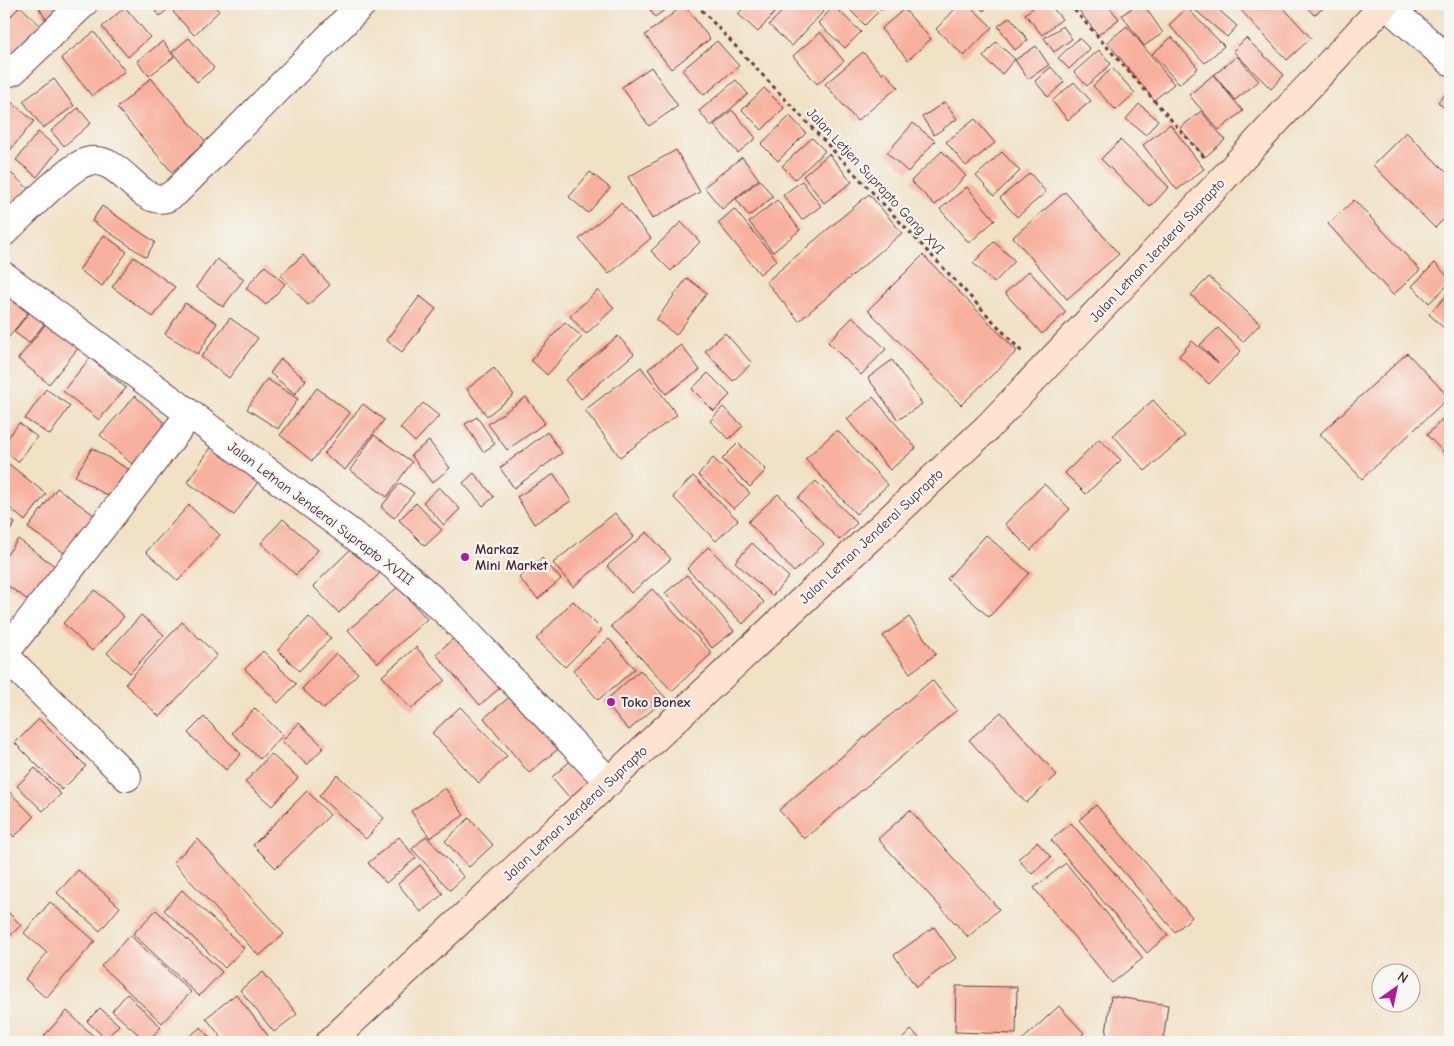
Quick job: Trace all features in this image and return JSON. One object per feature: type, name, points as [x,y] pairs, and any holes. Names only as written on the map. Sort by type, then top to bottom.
[{"type":"main road","name":"Jalan Letnan Jenderal Suprapto","points":[[330,1042],[987,428],[1223,179],[1385,4]]},
{"type":"street","points":[[4,74],[13,71],[83,4]]},
{"type":"street","points":[[4,232],[67,174],[84,163],[96,160],[109,164],[146,194],[166,198],[176,192],[362,4]]},
{"type":"street","points":[[1385,4],[1450,61]]},
{"type":"street","name":"Jalan Letnan Jenderal Suprapto XVIII","points":[[4,276],[391,562],[452,617],[609,782]]},
{"type":"street","points":[[127,777],[4,655],[190,414]]},
{"type":"path","name":"Jalan Letjen Suprapto Gang XVI","points":[[696,4],[1040,372]]},
{"type":"path","points":[[1069,4],[1223,179]]},
{"type":"building","points":[[37,4],[73,4],[73,5],[46,20]]},
{"type":"building","points":[[149,4],[174,4],[160,16]]},
{"type":"building","points":[[182,4],[212,4],[219,11],[194,35],[173,12]]},
{"type":"building","points":[[646,4],[673,4],[655,17]]},
{"type":"building","points":[[747,4],[782,4],[758,32],[738,14]]},
{"type":"building","points":[[789,4],[830,4],[792,46],[769,25]]},
{"type":"building","points":[[880,4],[883,7],[865,25],[845,5]]},
{"type":"building","points":[[960,4],[968,4],[992,27],[964,56],[936,29]]},
{"type":"building","points":[[978,4],[992,4],[983,11]]},
{"type":"building","points":[[1038,4],[1049,4],[1062,19],[1042,35],[1025,14]]},
{"type":"building","points":[[1074,4],[1107,4],[1119,19],[1098,35]]},
{"type":"building","points":[[1138,4],[1143,4],[1163,33],[1144,46],[1122,15]]},
{"type":"building","points":[[1188,4],[1212,4],[1237,26],[1227,37]]},
{"type":"building","points":[[1239,4],[1280,4],[1311,38],[1287,60],[1237,6]]},
{"type":"building","points":[[1304,4],[1329,4],[1314,15]]},
{"type":"building","points":[[684,5],[710,39],[671,69],[645,35]]},
{"type":"building","points":[[20,6],[44,29],[13,61],[4,51],[4,24]]},
{"type":"building","points":[[834,6],[861,32],[845,48],[818,23]]},
{"type":"building","points":[[125,7],[150,37],[128,57],[102,27]]},
{"type":"building","points":[[1187,8],[1224,46],[1205,63],[1169,25]]},
{"type":"building","points":[[904,9],[931,39],[908,60],[881,29]]},
{"type":"building","points":[[1010,17],[1028,40],[1015,50],[998,26]]},
{"type":"building","points":[[1063,26],[1072,39],[1054,52],[1044,38]]},
{"type":"building","points":[[1127,26],[1174,84],[1154,100],[1107,42]]},
{"type":"building","points":[[94,32],[125,71],[92,96],[61,58]]},
{"type":"building","points":[[820,32],[844,61],[817,84],[793,56]]},
{"type":"building","points":[[1172,37],[1198,68],[1179,84],[1152,54]]},
{"type":"building","points":[[189,38],[214,68],[197,82],[172,52]]},
{"type":"building","points":[[1079,38],[1090,49],[1069,69],[1058,58]]},
{"type":"building","points":[[1246,38],[1284,75],[1271,89],[1233,51]]},
{"type":"building","points":[[163,41],[174,57],[149,76],[137,61]]},
{"type":"building","points":[[717,41],[739,66],[704,95],[682,70]]},
{"type":"building","points":[[996,42],[1015,59],[1002,74],[983,57]]},
{"type":"building","points":[[1036,46],[1049,65],[1028,79],[1015,60]]},
{"type":"building","points":[[1099,50],[1111,64],[1087,86],[1074,72]]},
{"type":"building","points":[[863,52],[882,74],[885,72],[898,87],[857,121],[825,84]]},
{"type":"building","points":[[1237,56],[1259,81],[1235,100],[1214,75]]},
{"type":"building","points":[[651,67],[678,106],[649,126],[622,87]]},
{"type":"building","points":[[1051,67],[1064,82],[1048,97],[1035,81]]},
{"type":"building","points":[[1112,68],[1135,93],[1116,110],[1093,86]]},
{"type":"building","points":[[1213,75],[1243,111],[1219,130],[1189,95]]},
{"type":"building","points":[[151,78],[206,142],[172,172],[117,108]]},
{"type":"building","points":[[54,79],[74,106],[43,128],[23,101]]},
{"type":"building","points":[[736,80],[748,94],[711,126],[699,111]]},
{"type":"building","points":[[1074,82],[1091,101],[1068,120],[1052,101]]},
{"type":"building","points":[[764,88],[784,108],[762,130],[742,110]]},
{"type":"building","points":[[1450,89],[1450,114],[1438,102]]},
{"type":"building","points":[[10,101],[34,121],[7,154],[4,152],[4,109]]},
{"type":"building","points":[[945,102],[957,119],[934,135],[922,117]]},
{"type":"building","points":[[1139,104],[1158,120],[1146,135],[1126,119]]},
{"type":"building","points":[[78,108],[91,123],[64,146],[51,131]]},
{"type":"building","points":[[732,110],[756,138],[738,153],[714,125]]},
{"type":"building","points":[[1201,111],[1225,140],[1205,157],[1180,128]]},
{"type":"building","points":[[790,116],[806,133],[778,161],[761,144]]},
{"type":"building","points":[[975,119],[995,143],[966,166],[946,142]]},
{"type":"building","points":[[913,123],[935,141],[908,172],[887,153]]},
{"type":"building","points":[[1170,124],[1204,169],[1177,190],[1143,145]]},
{"type":"building","points":[[38,132],[59,149],[37,177],[16,160]]},
{"type":"building","points":[[1406,132],[1450,176],[1450,213],[1435,228],[1373,165]]},
{"type":"building","points":[[812,138],[825,151],[795,179],[782,166]]},
{"type":"building","points":[[1120,140],[1169,187],[1150,207],[1101,159]]},
{"type":"building","points":[[676,150],[700,192],[652,219],[628,177]]},
{"type":"building","points":[[942,151],[966,176],[935,205],[911,181]]},
{"type":"building","points":[[1002,152],[1020,171],[994,196],[976,176]]},
{"type":"building","points":[[829,154],[852,182],[824,203],[803,176]]},
{"type":"building","points":[[742,157],[759,179],[722,209],[704,187]]},
{"type":"building","points":[[4,167],[32,192],[4,225]]},
{"type":"building","points":[[590,172],[610,188],[588,213],[569,197]]},
{"type":"building","points":[[1030,173],[1046,192],[1017,217],[1000,198]]},
{"type":"building","points":[[760,180],[773,197],[749,216],[736,199]]},
{"type":"building","points":[[802,181],[821,206],[802,220],[783,195]]},
{"type":"building","points":[[967,187],[995,220],[969,243],[940,209]]},
{"type":"building","points":[[1065,192],[1119,254],[1067,299],[1013,237]]},
{"type":"building","points":[[869,194],[902,233],[799,321],[766,282]]},
{"type":"building","points":[[777,200],[800,230],[773,252],[749,222]]},
{"type":"building","points":[[1354,200],[1420,270],[1393,295],[1328,224]]},
{"type":"building","points":[[621,203],[651,238],[609,274],[579,239]]},
{"type":"building","points":[[102,206],[155,242],[146,257],[92,221]]},
{"type":"building","points":[[734,209],[777,260],[760,274],[718,223]]},
{"type":"building","points":[[681,222],[700,242],[671,271],[651,251]]},
{"type":"building","points":[[104,235],[127,252],[102,286],[79,270]]},
{"type":"building","points":[[994,242],[1015,261],[994,283],[973,263]]},
{"type":"building","points":[[303,255],[330,285],[308,305],[281,275]]},
{"type":"building","points":[[923,255],[1017,351],[961,405],[868,310]]},
{"type":"building","points":[[134,257],[175,287],[153,317],[112,287]]},
{"type":"building","points":[[217,259],[244,279],[223,307],[196,287]]},
{"type":"building","points":[[1435,263],[1450,279],[1450,283],[1429,303],[1412,286]]},
{"type":"building","points":[[265,266],[285,284],[266,305],[246,288]]},
{"type":"building","points":[[1029,271],[1066,312],[1042,334],[1005,293]]},
{"type":"building","points":[[1209,277],[1260,324],[1243,342],[1191,295]]},
{"type":"building","points":[[687,278],[707,293],[676,335],[656,320]]},
{"type":"building","points":[[598,290],[614,308],[586,334],[570,316]]},
{"type":"building","points":[[1450,292],[1450,334],[1429,314]]},
{"type":"building","points":[[4,294],[28,313],[4,343]]},
{"type":"building","points":[[420,296],[436,309],[402,352],[386,340]]},
{"type":"building","points":[[185,303],[217,323],[198,354],[165,334]]},
{"type":"building","points":[[34,306],[49,318],[29,343],[14,332]]},
{"type":"building","points":[[52,316],[84,341],[49,384],[18,359]]},
{"type":"building","points":[[853,317],[886,349],[861,375],[828,342]]},
{"type":"building","points":[[230,318],[258,338],[229,378],[201,357]]},
{"type":"building","points":[[565,322],[582,337],[547,375],[531,360]]},
{"type":"building","points":[[1218,328],[1241,351],[1209,384],[1179,356],[1192,341],[1218,363],[1200,345]]},
{"type":"building","points":[[725,333],[752,363],[733,381],[705,351]]},
{"type":"building","points":[[618,336],[634,354],[581,399],[565,380]]},
{"type":"building","points":[[681,345],[700,370],[666,394],[648,369]]},
{"type":"building","points":[[1407,353],[1449,397],[1362,479],[1320,434]]},
{"type":"building","points":[[90,358],[126,388],[99,420],[63,391]]},
{"type":"building","points":[[281,359],[306,380],[295,394],[270,373]]},
{"type":"building","points":[[892,360],[922,404],[898,420],[868,378]]},
{"type":"building","points":[[641,367],[677,415],[620,457],[585,410]]},
{"type":"building","points":[[494,368],[514,395],[487,416],[467,389]]},
{"type":"building","points":[[708,373],[730,395],[714,411],[692,389]]},
{"type":"building","points":[[267,379],[298,399],[278,429],[247,409]]},
{"type":"building","points":[[317,388],[350,413],[312,461],[280,435]]},
{"type":"building","points":[[46,389],[70,406],[50,435],[25,419]]},
{"type":"building","points":[[135,396],[169,427],[134,466],[100,435]]},
{"type":"building","points":[[526,397],[545,423],[507,450],[488,424]]},
{"type":"building","points":[[873,397],[916,448],[890,470],[847,419]]},
{"type":"building","points":[[1153,400],[1185,436],[1145,471],[1113,435]]},
{"type":"building","points":[[423,403],[439,416],[415,442],[400,428]]},
{"type":"building","points":[[363,404],[384,420],[345,470],[324,454]]},
{"type":"building","points":[[723,407],[743,426],[729,439],[710,421]]},
{"type":"building","points":[[1450,411],[1450,459],[1427,435]]},
{"type":"building","points":[[477,417],[495,444],[483,452],[465,424]]},
{"type":"building","points":[[19,423],[37,437],[18,462],[4,451],[4,443]]},
{"type":"building","points":[[837,430],[888,485],[856,514],[805,459]]},
{"type":"building","points":[[547,432],[562,453],[514,488],[500,468]]},
{"type":"building","points":[[374,435],[412,462],[387,497],[350,470]]},
{"type":"building","points":[[1099,439],[1121,460],[1086,494],[1065,473]]},
{"type":"building","points":[[429,441],[450,468],[432,483],[411,455]]},
{"type":"building","points":[[738,443],[766,470],[750,487],[722,459]]},
{"type":"building","points":[[212,446],[260,479],[234,515],[187,482]]},
{"type":"building","points":[[92,448],[133,472],[116,501],[75,476]]},
{"type":"building","points":[[713,458],[750,493],[734,509],[698,475]]},
{"type":"building","points":[[4,460],[46,494],[25,521],[4,503]]},
{"type":"building","points":[[474,473],[494,497],[483,506],[463,483]]},
{"type":"building","points":[[554,474],[571,501],[534,524],[517,497]]},
{"type":"building","points":[[693,476],[738,520],[716,541],[673,497]]},
{"type":"building","points":[[816,481],[857,523],[839,540],[798,498]]},
{"type":"building","points":[[400,483],[414,493],[394,518],[381,507]]},
{"type":"building","points":[[1044,484],[1070,509],[1031,550],[1005,524]]},
{"type":"building","points":[[439,487],[460,509],[444,525],[423,502]]},
{"type":"building","points":[[57,488],[94,515],[66,554],[28,528]]},
{"type":"building","points":[[778,494],[824,544],[794,572],[748,522]]},
{"type":"building","points":[[416,503],[442,530],[425,546],[399,520]]},
{"type":"building","points":[[189,505],[220,535],[178,581],[146,552]]},
{"type":"building","points":[[615,513],[634,537],[573,587],[553,563]]},
{"type":"building","points":[[4,515],[15,523],[4,540]]},
{"type":"building","points":[[283,519],[318,550],[296,575],[261,543]]},
{"type":"building","points":[[647,532],[671,559],[631,593],[607,566]]},
{"type":"building","points":[[986,535],[1029,573],[989,617],[947,579]]},
{"type":"building","points":[[18,539],[60,570],[35,605],[4,583],[4,559]]},
{"type":"building","points":[[752,543],[789,577],[772,596],[735,562]]},
{"type":"building","points":[[354,546],[380,573],[339,613],[313,586]]},
{"type":"building","points":[[708,547],[764,602],[743,624],[687,569]]},
{"type":"building","points":[[542,558],[561,579],[538,599],[519,578]]},
{"type":"building","points":[[687,575],[734,631],[712,648],[665,593]]},
{"type":"building","points":[[398,587],[427,619],[378,663],[348,630]]},
{"type":"building","points":[[652,589],[712,653],[672,691],[611,626]]},
{"type":"building","points":[[95,590],[124,617],[92,651],[63,623]]},
{"type":"building","points":[[573,601],[602,630],[565,667],[536,639]]},
{"type":"building","points":[[141,615],[164,635],[130,673],[107,653]]},
{"type":"building","points":[[309,617],[331,638],[299,671],[278,650]]},
{"type":"building","points":[[909,617],[936,654],[910,673],[883,636]]},
{"type":"building","points":[[182,622],[217,655],[160,717],[125,684]]},
{"type":"building","points":[[463,630],[508,681],[480,705],[436,654]]},
{"type":"building","points":[[609,639],[635,669],[598,700],[573,670]]},
{"type":"building","points":[[416,647],[445,680],[411,709],[382,676]]},
{"type":"building","points":[[263,651],[296,684],[278,703],[245,669]]},
{"type":"building","points":[[336,653],[358,673],[324,709],[302,689]]},
{"type":"building","points":[[640,670],[666,698],[629,730],[604,702]]},
{"type":"building","points":[[932,680],[957,710],[804,839],[779,810]]},
{"type":"building","points":[[518,690],[563,745],[529,773],[484,718]]},
{"type":"building","points":[[460,707],[507,756],[479,783],[432,733]]},
{"type":"building","points":[[255,708],[283,735],[260,759],[232,733]]},
{"type":"building","points":[[1001,712],[1057,775],[1026,803],[969,740]]},
{"type":"building","points":[[204,717],[241,754],[226,770],[188,733]]},
{"type":"building","points":[[39,719],[86,766],[62,790],[15,743]]},
{"type":"building","points":[[299,723],[324,747],[307,765],[282,741]]},
{"type":"building","points":[[271,754],[298,778],[272,806],[245,782]]},
{"type":"building","points":[[575,757],[597,784],[574,803],[552,777]]},
{"type":"building","points":[[35,768],[61,794],[43,811],[17,786]]},
{"type":"building","points":[[337,775],[384,818],[366,839],[319,796]]},
{"type":"building","points":[[4,786],[34,817],[14,837],[4,826]]},
{"type":"building","points":[[445,788],[464,815],[430,838],[411,811]]},
{"type":"building","points":[[307,791],[330,815],[276,868],[253,845]]},
{"type":"building","points":[[1096,805],[1192,917],[1175,932],[1079,820]]},
{"type":"building","points":[[910,810],[999,909],[968,937],[878,839]]},
{"type":"building","points":[[469,818],[493,845],[469,867],[445,841]]},
{"type":"building","points":[[1071,823],[1168,935],[1147,953],[1051,840]]},
{"type":"building","points":[[426,836],[464,877],[450,890],[412,849]]},
{"type":"building","points":[[399,837],[416,858],[386,883],[368,863]]},
{"type":"building","points":[[198,839],[284,934],[259,956],[173,862]]},
{"type":"building","points":[[1037,842],[1051,857],[1032,874],[1018,859]]},
{"type":"building","points":[[1066,863],[1143,958],[1112,983],[1034,888]]},
{"type":"building","points":[[420,865],[443,894],[421,912],[398,884]]},
{"type":"building","points":[[78,870],[120,907],[100,931],[57,893]]},
{"type":"building","points":[[182,890],[244,948],[225,968],[164,910]]},
{"type":"building","points":[[50,902],[95,941],[46,998],[25,979],[47,953],[24,933]]},
{"type":"building","points":[[4,908],[21,925],[4,942]]},
{"type":"building","points":[[156,910],[222,972],[199,996],[133,934]]},
{"type":"building","points":[[934,927],[956,958],[916,987],[894,955]]},
{"type":"building","points":[[130,935],[191,992],[162,1023],[101,966]]},
{"type":"building","points":[[263,972],[297,1014],[274,1032],[240,990]]},
{"type":"building","points":[[956,986],[1017,987],[1016,1034],[955,1032]]},
{"type":"building","points":[[127,994],[161,1027],[147,1042],[112,1011]]},
{"type":"building","points":[[236,994],[269,1037],[262,1042],[225,1042],[206,1018]]},
{"type":"building","points":[[1111,996],[1168,1005],[1163,1042],[1105,1041]]},
{"type":"building","points":[[1059,1006],[1084,1033],[1075,1042],[1020,1042]]},
{"type":"building","points":[[100,1008],[119,1025],[106,1039],[87,1021]]},
{"type":"building","points":[[67,1011],[100,1042],[50,1042],[44,1036]]},
{"type":"building","points":[[201,1027],[213,1042],[182,1042]]},
{"type":"building","points":[[911,1030],[924,1042],[899,1042]]},
{"type":"place","name":"Markaz Mini Market","points":[[465,557]]},
{"type":"place","name":"Toko Bonex","points":[[611,702]]}]
